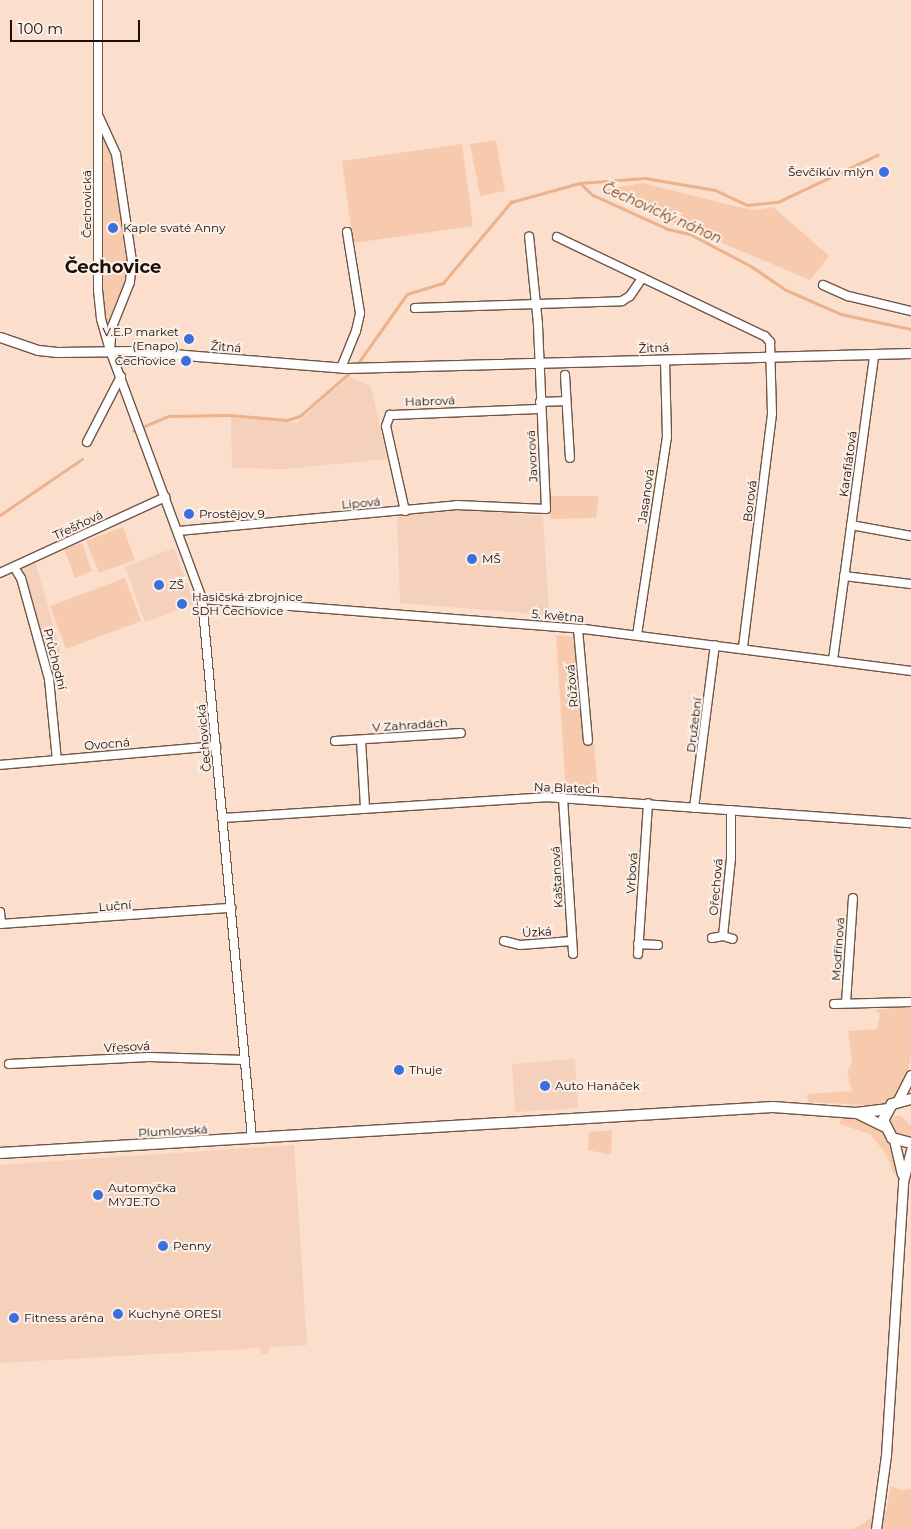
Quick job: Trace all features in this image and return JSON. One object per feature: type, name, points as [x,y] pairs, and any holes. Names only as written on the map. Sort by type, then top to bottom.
[{"type":"main road","points":[[856,1113],[887,1109],[898,1100],[911,1099]]},
{"type":"main road","name":"Plumlovská","points":[[2,1153],[773,1107],[856,1113]]},
{"type":"main road","points":[[884,1126],[887,1109]]},
{"type":"main road","points":[[856,1113],[884,1126],[894,1140],[911,1143]]},
{"type":"street","name":"Čechovická","points":[[98,0],[98,290],[101,319],[110,350],[202,599],[252,1138]]},
{"type":"street","name":"Čechovická","points":[[99,117],[116,154],[132,260],[130,282],[112,326],[110,350]]},
{"type":"street","points":[[343,368],[360,313],[347,232]]},
{"type":"street","points":[[529,236],[536,304],[538,364]]},
{"type":"street","points":[[557,237],[765,336],[770,342],[771,357]]},
{"type":"street","points":[[415,308],[622,301],[630,296],[642,278]]},
{"type":"street","points":[[823,286],[848,296],[911,311]]},
{"type":"street","name":"Žitná","points":[[0,336],[47,351],[110,350],[343,368],[911,354]]},
{"type":"street","name":"Karafiátová","points":[[833,660],[874,355]]},
{"type":"street","name":"Borová","points":[[743,648],[772,414],[771,357]]},
{"type":"street","name":"Jasanová","points":[[637,635],[667,437],[665,360]]},
{"type":"street","name":"Javorová","points":[[538,364],[546,509]]},
{"type":"street","points":[[565,375],[570,458]]},
{"type":"street","points":[[87,442],[121,376]]},
{"type":"street","points":[[540,406],[566,401]]},
{"type":"street","name":"Habrová","points":[[405,511],[386,426],[390,415],[540,406]]},
{"type":"street","name":"Třešňová","points":[[0,573],[165,497]]},
{"type":"street","name":"Lipová","points":[[178,531],[457,505],[546,509]]},
{"type":"street","points":[[851,525],[911,536]]},
{"type":"street","name":"Průchodní","points":[[14,567],[21,578],[49,679],[57,760]]},
{"type":"street","points":[[844,576],[911,584]]},
{"type":"street","name":"5. května","points":[[202,599],[578,629],[715,644],[911,671]]},
{"type":"street","name":"Růžová","points":[[578,629],[588,741]]},
{"type":"street","name":"Družební","points":[[694,808],[715,644]]},
{"type":"street","name":"V Zahradách","points":[[335,741],[461,733]]},
{"type":"street","name":"V Zahradách","points":[[361,740],[365,807]]},
{"type":"street","name":"Ovocná","points":[[0,765],[216,746]]},
{"type":"street","name":"Na Blatech","points":[[223,818],[365,807],[563,798],[911,823]]},
{"type":"street","name":"Kaštanová","points":[[563,798],[573,954]]},
{"type":"street","name":"Vrbová","points":[[638,954],[648,803]]},
{"type":"street","name":"Ořechová","points":[[723,936],[731,858],[731,810]]},
{"type":"street","name":"Modřínová","points":[[846,1002],[853,898]]},
{"type":"street","name":"Luční","points":[[0,924],[231,908]]},
{"type":"street","points":[[0,912],[0,924]]},
{"type":"street","points":[[712,938],[723,936],[733,938]]},
{"type":"street","name":"Úzká","points":[[504,941],[520,945],[572,941]]},
{"type":"street","points":[[638,944],[658,944]]},
{"type":"street","points":[[834,1004],[846,1002],[911,1002]]},
{"type":"street","name":"Vřesová","points":[[9,1064],[149,1057],[245,1060]]},
{"type":"street","points":[[898,1100],[911,1075]]},
{"type":"street","points":[[894,1140],[903,1182]]},
{"type":"street","points":[[876,1529],[888,1436],[903,1182],[911,1150]]},
{"type":"shaded area","points":[[99,117],[116,154],[131,272],[107,329],[101,319]]},
{"type":"shaded area","points":[[496,140],[505,191],[480,196],[470,144]]},
{"type":"shaded area","points":[[462,144],[473,226],[353,243],[342,161]]},
{"type":"shaded area","points":[[643,183],[738,207],[755,210],[773,207],[829,256],[810,280],[608,195],[607,189]]},
{"type":"shaded area","points":[[349,377],[371,386],[387,459],[284,469],[232,468],[231,417],[297,423]]},
{"type":"shaded area","points":[[551,496],[599,496],[596,518],[550,519]]},
{"type":"shaded area","name":"MŠ","points":[[462,509],[543,516],[549,615],[400,603],[397,515]]},
{"type":"shaded area","points":[[123,527],[135,560],[99,573],[86,541]]},
{"type":"shaded area","points":[[82,543],[92,571],[75,578],[64,549]]},
{"type":"shaded area","name":"ZŠ","points":[[174,548],[194,604],[145,622],[125,567]]},
{"type":"shaded area","points":[[35,561],[61,653],[47,658],[21,568]]},
{"type":"shaded area","points":[[125,578],[141,621],[66,649],[50,606]]},
{"type":"shaded area","points":[[556,635],[574,637],[583,744],[594,744],[598,793],[566,792]]},
{"type":"shaded area","points":[[911,1008],[911,1054],[908,1072],[895,1097],[882,1106],[808,1102],[807,1094],[852,1091],[847,1072],[852,1063],[848,1031],[877,1029],[880,1014],[875,1010]]},
{"type":"shaded area","name":"Auto Hanáček","points":[[575,1059],[578,1108],[515,1112],[512,1064]]},
{"type":"shaded area","points":[[894,1116],[901,1116],[911,1126],[911,1136],[894,1133],[889,1122]]},
{"type":"shaded area","points":[[841,1117],[859,1119],[880,1129],[893,1144],[898,1174],[894,1174],[886,1154],[870,1134],[840,1124]]},
{"type":"shaded area","points":[[612,1130],[611,1155],[588,1150],[589,1132]]},
{"type":"shaded area","points":[[294,1145],[307,1345],[270,1347],[268,1353],[262,1354],[259,1348],[0,1363],[0,1165]]},
{"type":"shaded area","points":[[891,1486],[900,1490],[911,1489],[911,1529],[853,1529],[886,1510]]},
{"type":"waterway","points":[[580,183],[645,178],[715,190],[747,205],[778,202],[877,155]]},
{"type":"waterway","name":"Čechovický náhon","points":[[356,366],[407,294],[443,283],[511,202],[580,183],[593,195],[668,229],[690,234],[751,266],[786,290],[841,314],[911,329]]},
{"type":"waterway","name":"Čechovický náhon","points":[[133,431],[169,416],[229,415],[287,420],[300,416],[353,370]]},
{"type":"waterway","name":"Čechovický náhon","points":[[0,515],[82,459]]},
{"type":"place","name":"Ševčíkův mlýn","points":[[884,172]]},
{"type":"place","name":"Kaple svaté Anny","points":[[113,228]]},
{"type":"place","name":"V.E.P market (Enapo)","points":[[189,339]]},
{"type":"place","name":"Čechovice","points":[[186,361]]},
{"type":"place","name":"Prostějov 9","points":[[189,514]]},
{"type":"place","name":"MŠ","points":[[472,559]]},
{"type":"place","name":"ZŠ","points":[[159,585]]},
{"type":"place","name":"Hasičská zbrojnice SDH Čechovice","points":[[182,604]]},
{"type":"place","name":"Thuje","points":[[399,1070]]},
{"type":"place","name":"Auto Hanáček","points":[[545,1086]]},
{"type":"place","name":"Automyčka MYJE.TO","points":[[98,1195]]},
{"type":"place","name":"Penny","points":[[163,1246]]},
{"type":"place","name":"Kuchyně ORESI","points":[[118,1314]]},
{"type":"place","name":"Fitness aréna","points":[[14,1318]]},
{"type":"district","name":"Čechovice","points":[[113,267]]}]
